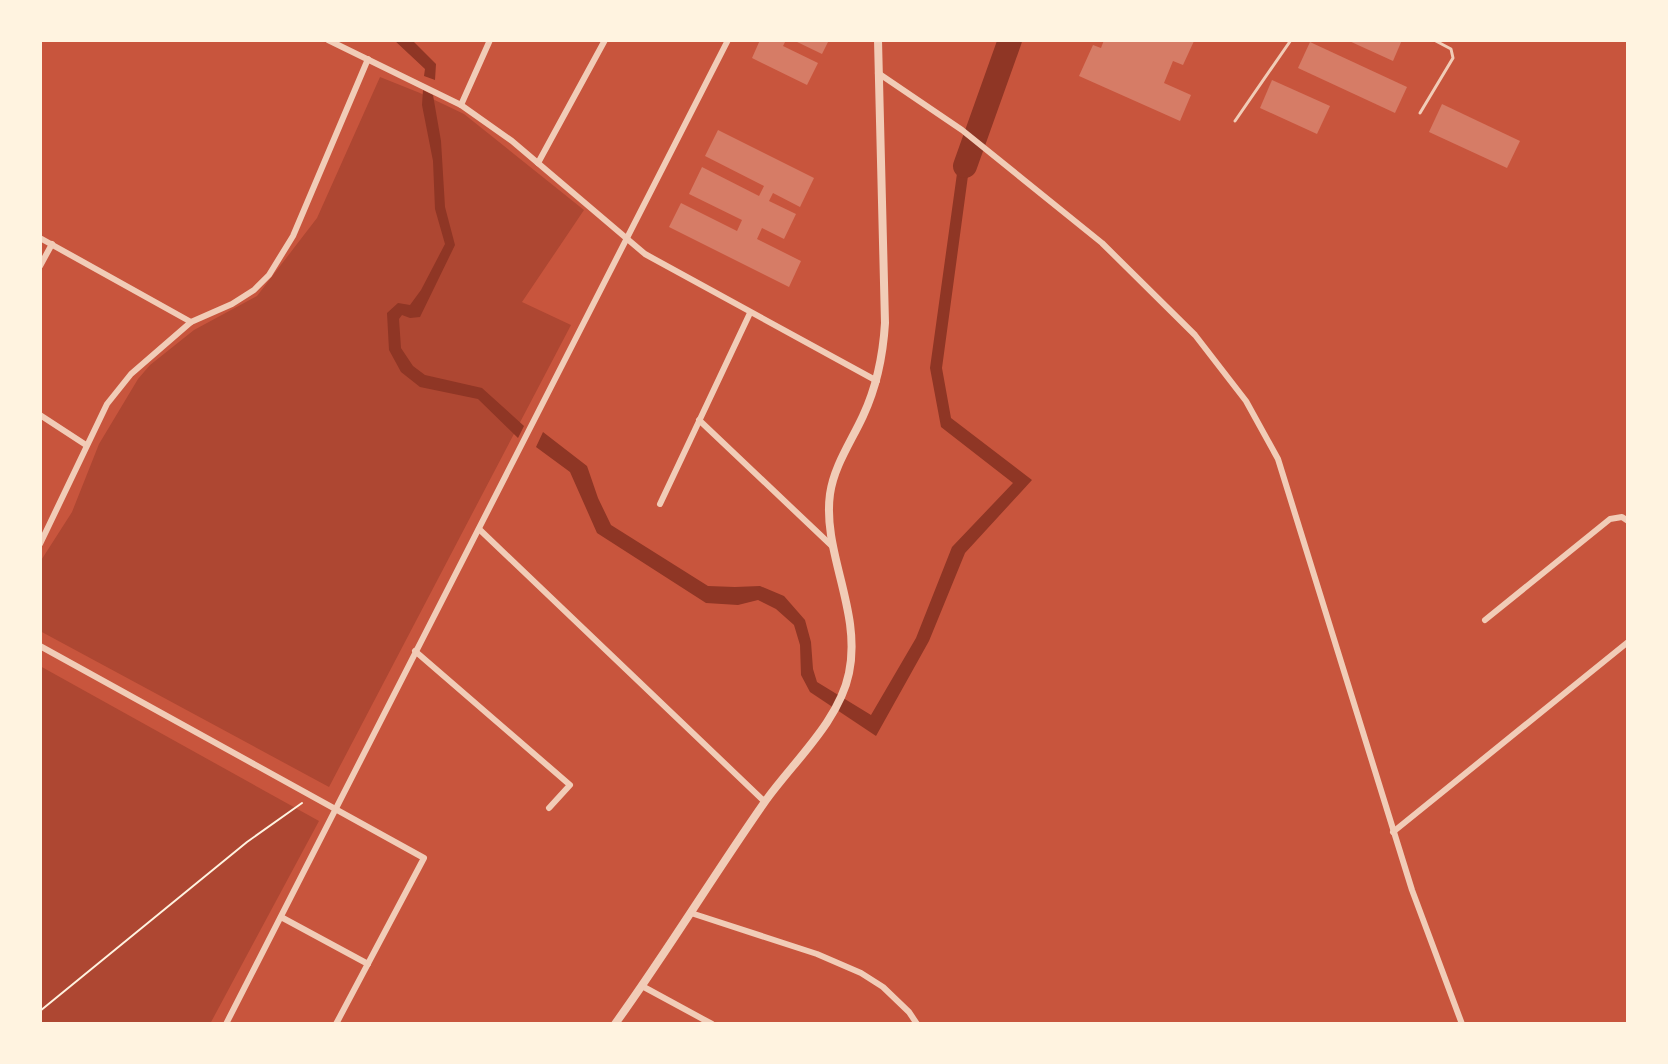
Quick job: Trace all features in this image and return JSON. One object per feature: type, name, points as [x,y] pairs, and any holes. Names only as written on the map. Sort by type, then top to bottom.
[{"type":"street","points":[[328,40],[461,105],[512,141],[645,254],[877,381]]},
{"type":"street","points":[[461,105],[490,40]]},
{"type":"street","points":[[538,163],[605,40]]},
{"type":"street","points":[[226,1024],[728,40]]},
{"type":"street","points":[[615,1024],[765,802],[833,714],[850,671],[852,640],[846,596],[828,511],[839,464],[864,415],[877,381],[883,352],[885,323],[878,40]]},
{"type":"street","points":[[40,544],[107,404],[131,374],[191,322],[232,304],[254,290],[269,275],[293,236],[368,59]]},
{"type":"street","points":[[878,73],[962,130],[1102,243],[1195,335],[1246,401],[1278,459],[1393,832],[1462,1024]]},
{"type":"street","points":[[40,238],[191,322]]},
{"type":"street","points":[[40,266],[52,244]]},
{"type":"street","points":[[660,504],[750,313]]},
{"type":"street","points":[[40,415],[86,445]]},
{"type":"street","points":[[699,420],[834,549]]},
{"type":"street","points":[[1485,620],[1610,519],[1622,517],[1628,521]]},
{"type":"street","points":[[479,529],[765,802]]},
{"type":"street","points":[[1393,832],[1628,642]]},
{"type":"street","points":[[40,646],[424,858],[336,1024]]},
{"type":"street","points":[[415,651],[570,785],[549,808]]},
{"type":"street","points":[[691,913],[817,954],[861,973],[883,987],[917,1024]]},
{"type":"street","points":[[281,917],[368,964]]},
{"type":"street","points":[[642,986],[712,1024]]},
{"type":"lane","points":[[1235,121],[1291,40]]},
{"type":"lane","points":[[1420,113],[1453,58],[1451,49],[1434,40]]},
{"type":"path","points":[[40,1011],[247,842],[312,796]]},
{"type":"shaded area","points":[[394,40],[412,40],[436,64],[435,80],[424,76],[425,69]]},
{"type":"shaded area","points":[[1000,40],[1019,40],[987,132],[970,119]]},
{"type":"shaded area","points":[[380,77],[464,114],[584,210],[522,302],[571,325],[329,787],[40,631],[40,562],[72,512],[99,444],[138,379],[150,365],[194,330],[257,296],[317,218]]},
{"type":"shaded area","points":[[423,90],[433,95],[441,141],[445,207],[455,245],[420,317],[402,315],[399,319],[401,348],[413,366],[425,375],[482,388],[524,426],[518,438],[478,399],[420,387],[401,372],[389,350],[387,313],[398,303],[410,305],[445,244],[435,209],[433,161],[422,105]]},
{"type":"shaded area","points":[[969,138],[978,143],[970,161],[942,368],[951,418],[1032,480],[965,553],[929,641],[876,736],[810,692],[801,675],[800,645],[794,625],[776,609],[758,600],[738,605],[706,603],[597,533],[570,472],[536,447],[543,432],[587,466],[611,525],[708,586],[760,586],[784,596],[805,620],[817,682],[871,715],[916,638],[952,547],[1013,483],[941,427],[930,368],[959,159]]},
{"type":"shaded area","points":[[40,666],[319,821],[210,1024],[40,1024]]},
{"type":"building","points":[[760,40],[786,40],[783,46],[818,63],[807,85],[752,58]]},
{"type":"building","points":[[793,40],[829,40],[822,54]]},
{"type":"building","points":[[1104,40],[1194,41],[1183,65],[1173,61],[1164,83],[1191,95],[1180,121],[1079,76],[1093,45],[1101,48]]},
{"type":"building","points":[[1347,40],[1402,40],[1393,61]]},
{"type":"building","points":[[1310,42],[1407,87],[1395,113],[1298,68]]},
{"type":"building","points":[[1272,80],[1330,106],[1317,134],[1260,108]]},
{"type":"building","points":[[1442,104],[1520,141],[1507,168],[1429,132]]},
{"type":"building","points":[[718,130],[814,178],[800,207],[773,193],[769,201],[796,214],[784,239],[762,228],[757,239],[801,261],[789,287],[669,227],[681,203],[737,231],[742,220],[689,194],[702,167],[759,196],[764,186],[705,156]]},
{"type":"waterway","points":[[965,166],[1010,40]]}]
